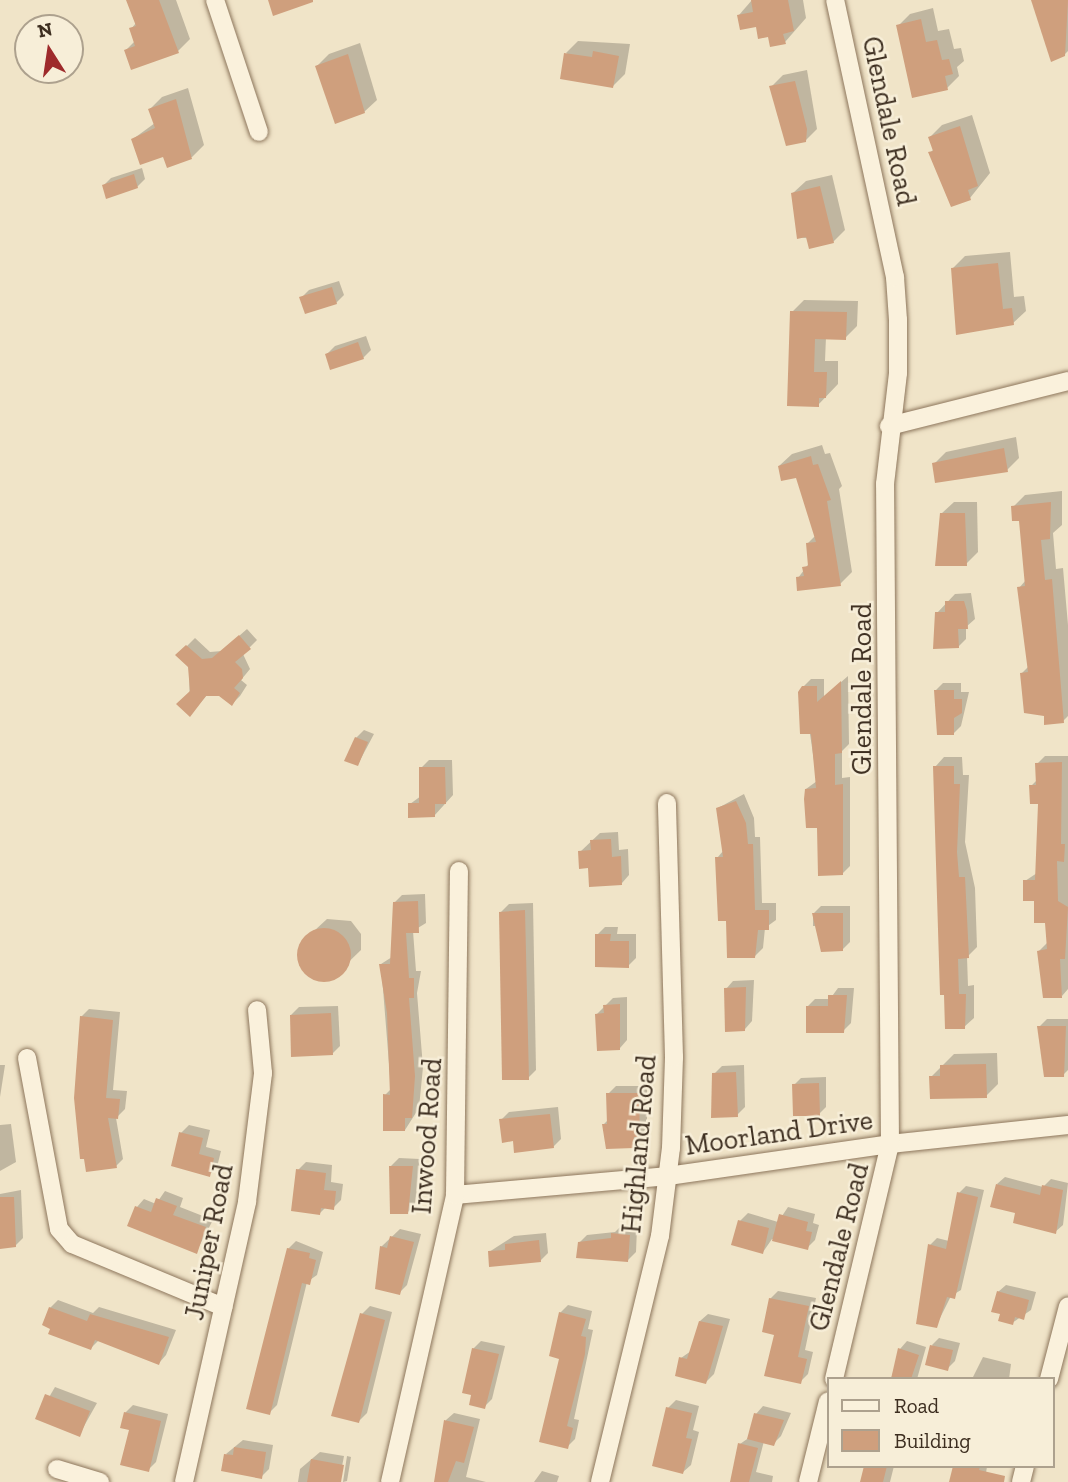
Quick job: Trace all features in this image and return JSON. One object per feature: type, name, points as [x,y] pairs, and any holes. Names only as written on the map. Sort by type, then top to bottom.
[{"type":"street","points":[[215,0],[259,132]]},
{"type":"street","name":"Glendale Road","points":[[834,1377],[890,1143],[885,484],[889,426],[898,373],[895,277],[835,0]]},
{"type":"street","points":[[889,426],[1068,381]]},
{"type":"street","name":"Highland Road","points":[[600,1482],[660,1236],[667,1176],[674,1057],[667,803]]},
{"type":"street","name":"Inwood Road","points":[[390,1482],[455,1195],[459,871]]},
{"type":"street","name":"Juniper Road","points":[[184,1482],[247,1202],[261,1086],[257,1010]]},
{"type":"street","points":[[27,1058],[59,1229],[72,1244],[223,1307]]},
{"type":"street","name":"Moorland Drive","points":[[455,1195],[667,1176],[890,1143],[1068,1125]]},
{"type":"street","points":[[1050,1377],[1068,1306]]},
{"type":"street","points":[[808,1482],[827,1405]]},
{"type":"street","points":[[57,1469],[100,1482]]},
{"type":"building","points":[[126,0],[159,0],[179,53],[131,70],[124,50],[135,46],[129,28],[136,26]]},
{"type":"building","points":[[268,0],[313,0],[313,2],[273,16]]},
{"type":"building","points":[[751,0],[788,0],[794,31],[783,34],[786,44],[770,47],[768,37],[758,39],[756,27],[740,30],[737,15],[753,12]]},
{"type":"building","points":[[1031,0],[1068,0],[1065,56],[1051,62]]},
{"type":"building","points":[[921,19],[926,42],[937,40],[942,60],[949,59],[953,74],[945,76],[948,90],[912,98],[896,25]]},
{"type":"building","points":[[593,51],[619,56],[613,88],[560,79],[564,53],[592,57]]},
{"type":"building","points":[[348,54],[365,113],[335,124],[315,66]]},
{"type":"building","points":[[795,81],[807,129],[806,142],[786,146],[769,86]]},
{"type":"building","points":[[176,99],[192,159],[167,168],[163,157],[140,165],[131,139],[155,128],[148,109]]},
{"type":"building","points":[[960,126],[978,186],[968,190],[971,200],[951,207],[928,152],[933,151],[928,137]]},
{"type":"building","points":[[134,174],[138,188],[106,199],[102,185]]},
{"type":"building","points":[[820,186],[834,243],[809,249],[806,237],[797,239],[791,193]]},
{"type":"building","points":[[998,263],[1003,309],[1012,308],[1014,325],[956,335],[951,268]]},
{"type":"building","points":[[332,287],[337,304],[305,314],[299,297]]},
{"type":"building","points":[[790,311],[847,312],[846,340],[815,339],[814,372],[827,372],[826,398],[819,398],[819,407],[787,406]]},
{"type":"building","points":[[358,342],[364,359],[330,370],[325,354]]},
{"type":"building","points":[[1004,448],[1008,472],[935,483],[932,463]]},
{"type":"building","points":[[811,456],[813,465],[818,464],[831,500],[827,501],[841,586],[797,591],[796,577],[804,576],[802,567],[808,566],[806,543],[816,542],[796,478],[781,481],[778,466]]},
{"type":"building","points":[[1051,502],[1050,539],[1041,540],[1045,580],[1052,579],[1064,723],[1044,725],[1044,716],[1024,713],[1020,673],[1028,672],[1017,587],[1025,586],[1019,521],[1012,521],[1011,506]]},
{"type":"building","points":[[940,513],[965,513],[967,566],[935,566]]},
{"type":"building","points":[[945,601],[964,601],[968,629],[958,629],[959,648],[933,649],[935,612],[945,612]]},
{"type":"building","points":[[239,635],[251,649],[235,662],[242,669],[243,678],[234,688],[240,693],[232,706],[219,696],[206,696],[190,717],[176,704],[190,691],[188,667],[175,655],[186,645],[202,659],[212,658]]},
{"type":"building","points":[[841,681],[842,753],[835,754],[835,785],[843,784],[843,875],[818,876],[817,828],[806,828],[804,799],[805,789],[816,788],[811,734],[800,734],[798,692],[802,686],[817,686],[817,702]]},
{"type":"building","points":[[934,690],[954,690],[954,699],[962,699],[962,713],[954,718],[954,735],[937,735]]},
{"type":"building","points":[[355,737],[368,742],[358,766],[344,761]]},
{"type":"building","points":[[1062,762],[1061,844],[1065,844],[1064,862],[1057,861],[1058,901],[1068,907],[1065,959],[1060,959],[1062,998],[1043,998],[1037,951],[1047,949],[1045,923],[1034,923],[1034,901],[1023,901],[1023,880],[1035,880],[1038,804],[1030,804],[1029,785],[1036,785],[1035,763]]},
{"type":"building","points":[[933,766],[954,766],[954,784],[960,784],[957,852],[959,877],[965,877],[969,958],[958,959],[959,994],[966,994],[965,1029],[945,1029],[944,995],[940,995]]},
{"type":"building","points":[[419,767],[445,767],[446,804],[435,804],[435,817],[408,818],[408,803],[419,803]]},
{"type":"building","points":[[736,801],[746,823],[748,844],[753,844],[755,910],[769,910],[769,930],[758,930],[755,958],[727,958],[726,921],[718,921],[715,857],[723,857],[716,808]]},
{"type":"building","points":[[611,839],[612,857],[621,856],[622,885],[589,887],[588,868],[579,869],[578,851],[591,850],[590,840]]},
{"type":"building","points":[[418,901],[419,933],[406,933],[409,978],[414,978],[414,998],[409,998],[415,1076],[412,1118],[405,1118],[405,1131],[383,1131],[383,1094],[390,1095],[387,1013],[379,964],[390,964],[393,902]]},
{"type":"building","points":[[525,910],[529,1080],[502,1080],[499,912]]},
{"type":"building","points":[[812,913],[843,913],[843,951],[821,952]]},
{"type":"building","points":[[324,928],[343,936],[351,955],[343,974],[324,982],[305,974],[297,955],[305,936]]},
{"type":"building","points":[[595,934],[611,934],[610,941],[629,941],[629,968],[595,967]]},
{"type":"building","points":[[746,987],[745,1031],[725,1032],[724,988]]},
{"type":"building","points":[[828,995],[847,995],[844,1033],[806,1033],[806,1006],[828,1006]]},
{"type":"building","points":[[620,1004],[620,1050],[597,1051],[595,1014],[604,1013],[603,1005]]},
{"type":"building","points":[[331,1013],[333,1055],[291,1057],[290,1015]]},
{"type":"building","points":[[80,1016],[113,1020],[106,1098],[120,1099],[118,1119],[108,1118],[117,1168],[86,1172],[84,1159],[80,1159],[74,1098]]},
{"type":"building","points":[[1037,1026],[1066,1026],[1064,1077],[1044,1077]]},
{"type":"building","points":[[986,1064],[987,1098],[930,1099],[929,1076],[940,1076],[940,1065]]},
{"type":"building","points":[[736,1072],[738,1117],[711,1118],[712,1073]]},
{"type":"building","points":[[819,1083],[820,1116],[793,1116],[792,1084]]},
{"type":"building","points":[[606,1093],[639,1093],[640,1137],[634,1137],[634,1148],[606,1149],[602,1124],[607,1124]]},
{"type":"building","points":[[550,1114],[554,1148],[514,1153],[513,1141],[502,1143],[499,1119]]},
{"type":"building","points":[[179,1132],[203,1138],[199,1154],[214,1158],[210,1177],[171,1166]]},
{"type":"building","points":[[389,1166],[413,1166],[408,1214],[390,1214]]},
{"type":"building","points":[[296,1169],[326,1173],[324,1190],[336,1191],[334,1210],[321,1208],[320,1215],[291,1211]]},
{"type":"building","points":[[996,1184],[1040,1195],[1042,1185],[1063,1190],[1056,1234],[1013,1223],[1015,1213],[990,1207]]},
{"type":"building","points":[[957,1192],[978,1197],[955,1299],[947,1297],[937,1328],[916,1324],[928,1244],[946,1249]]},
{"type":"building","points":[[0,1197],[14,1197],[16,1247],[0,1249]]},
{"type":"building","points":[[156,1198],[177,1206],[173,1215],[206,1227],[197,1254],[127,1226],[135,1206],[151,1212]]},
{"type":"building","points":[[779,1214],[808,1222],[806,1231],[812,1232],[808,1250],[772,1241]]},
{"type":"building","points":[[738,1220],[769,1228],[763,1254],[731,1245]]},
{"type":"building","points":[[611,1233],[630,1235],[628,1262],[576,1258],[578,1242],[611,1238]]},
{"type":"building","points":[[390,1236],[414,1242],[400,1295],[375,1289],[380,1246],[387,1248]]},
{"type":"building","points":[[539,1240],[541,1262],[489,1267],[488,1251],[505,1250],[505,1244]]},
{"type":"building","points":[[287,1248],[310,1253],[309,1258],[316,1260],[310,1285],[302,1283],[270,1415],[246,1409]]},
{"type":"building","points":[[997,1291],[1029,1300],[1024,1320],[1015,1317],[1013,1325],[998,1321],[1000,1314],[991,1312]]},
{"type":"building","points":[[769,1298],[809,1306],[798,1357],[807,1359],[801,1384],[764,1376],[774,1335],[762,1332]]},
{"type":"building","points":[[49,1307],[87,1321],[90,1314],[169,1337],[159,1365],[95,1340],[91,1350],[48,1334],[50,1329],[42,1325]]},
{"type":"building","points":[[559,1312],[586,1319],[581,1336],[586,1337],[585,1354],[567,1426],[573,1428],[568,1449],[539,1442],[559,1359],[549,1356]]},
{"type":"building","points":[[360,1313],[385,1320],[359,1423],[331,1416]]},
{"type":"building","points":[[699,1321],[723,1326],[706,1384],[675,1376],[679,1357],[687,1359]]},
{"type":"building","points":[[930,1345],[953,1350],[948,1371],[925,1365]]},
{"type":"building","points":[[472,1348],[499,1354],[485,1409],[469,1405],[471,1395],[462,1393]]},
{"type":"building","points":[[898,1348],[919,1355],[912,1377],[891,1377]]},
{"type":"building","points":[[45,1394],[90,1411],[80,1437],[35,1419]]},
{"type":"building","points":[[666,1407],[692,1413],[686,1438],[692,1439],[683,1474],[652,1466]]},
{"type":"building","points":[[124,1412],[161,1421],[149,1472],[120,1465],[129,1430],[120,1428]]},
{"type":"building","points":[[754,1413],[784,1420],[774,1446],[747,1439]]},
{"type":"building","points":[[444,1420],[474,1427],[464,1463],[456,1461],[448,1482],[434,1482]]},
{"type":"building","points":[[738,1443],[758,1448],[749,1482],[730,1482]]},
{"type":"building","points":[[234,1447],[266,1452],[262,1479],[221,1471],[224,1454],[233,1455]]},
{"type":"building","points":[[311,1459],[344,1465],[341,1482],[307,1482]]},
{"type":"building","points":[[864,1468],[886,1468],[883,1482],[860,1482]]},
{"type":"building","points":[[952,1468],[980,1468],[1005,1476],[1004,1482],[949,1482]]}]
